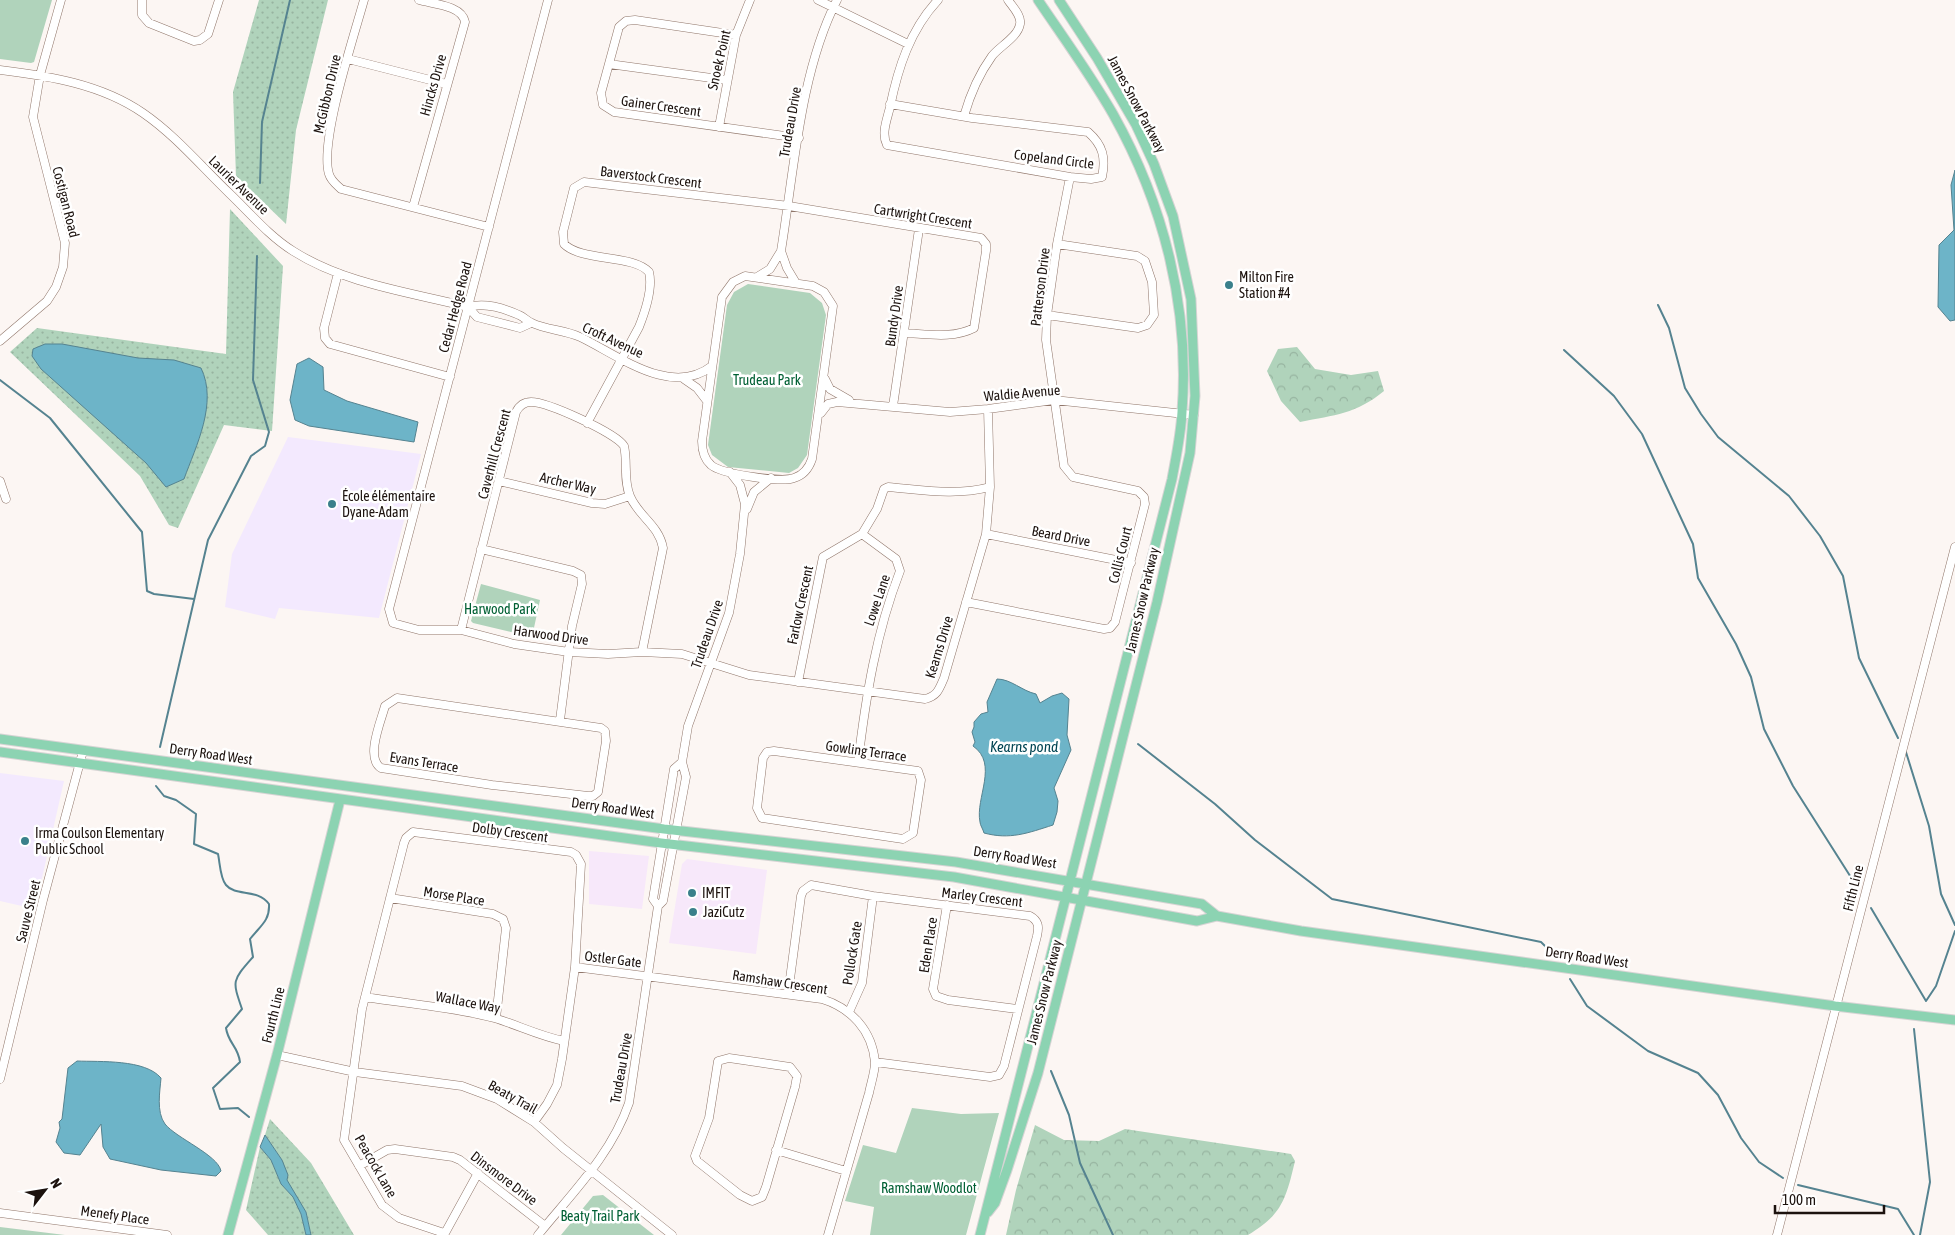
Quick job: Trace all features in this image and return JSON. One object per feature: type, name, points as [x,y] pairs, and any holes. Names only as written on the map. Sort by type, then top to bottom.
[{"type":"main road","name":"James Snow Parkway","points":[[980,1235],[1172,479],[1182,414],[1183,354],[1180,317],[1174,274],[1164,232],[1131,149],[1112,113],[1038,0]]},
{"type":"main road","name":"James Snow Parkway","points":[[985,1217],[995,1203],[1038,1073],[1157,602],[1190,453],[1194,415],[1194,340],[1191,299],[1173,216],[1154,164],[1136,125],[1097,58],[1058,0]]},
{"type":"main road","name":"Derry Road West","points":[[0,739],[664,829],[956,862],[1071,880],[1202,904],[1217,916]]},
{"type":"main road","name":"Derry Road West","points":[[0,752],[340,800],[674,844],[954,877],[1197,921],[1217,916],[1301,931],[1835,1006],[1955,1020]]},
{"type":"main road","name":"Fourth Line","points":[[228,1235],[277,1056],[340,800]]},
{"type":"street","name":"Costigan Road","points":[[0,341],[47,301],[56,287],[63,267],[65,243],[33,125],[34,106],[40,75],[61,0]]},
{"type":"street","points":[[142,0],[142,15],[149,23],[194,41],[208,34],[218,0]]},
{"type":"street","name":"McGibbon Drive","points":[[364,0],[328,142],[329,174],[333,181],[342,189],[489,227]]},
{"type":"street","name":"Hincks Drive","points":[[413,207],[446,84],[465,22],[464,17],[456,10],[419,0]]},
{"type":"street","name":"Cedar Hedge Road","points":[[391,620],[389,609],[548,0]]},
{"type":"street","name":"Snoek Point","points":[[719,127],[726,80],[736,35],[750,0]]},
{"type":"street","points":[[818,0],[835,4],[908,44]]},
{"type":"street","name":"Copeland Circle","points":[[890,104],[964,116],[1088,132],[1097,140],[1102,152],[1105,163],[1102,177],[1091,179],[1070,177],[892,147],[885,139],[884,131],[897,72],[908,44],[938,0]]},
{"type":"street","points":[[964,116],[980,75],[993,54],[1019,28],[1021,21],[1008,0]]},
{"type":"street","name":"Trudeau Drive","points":[[757,277],[770,269],[782,251],[806,91],[817,53],[835,4]]},
{"type":"street","name":"Gainer Crescent","points":[[736,35],[630,20],[619,27],[601,100],[608,110],[799,138]]},
{"type":"street","points":[[348,59],[446,84]]},
{"type":"street","points":[[609,64],[726,80]]},
{"type":"street","name":"Laurier Avenue","points":[[0,70],[40,75],[98,90],[144,114],[276,238],[317,265],[338,273],[468,307]]},
{"type":"street","name":"Patterson Drive","points":[[1054,400],[1046,354],[1047,315],[1057,244],[1070,177]]},
{"type":"street","name":"Baverstock Crescent","points":[[620,359],[644,316],[650,276],[646,268],[577,251],[564,244],[562,232],[576,185],[589,182],[789,206]]},
{"type":"street","name":"Cartwright Crescent","points":[[789,206],[980,238],[986,244],[974,328],[965,333],[950,335],[905,333]]},
{"type":"street","name":"Bundy Drive","points":[[893,406],[919,228]]},
{"type":"street","points":[[1047,315],[1138,328],[1147,325],[1154,315],[1152,282],[1145,261],[1137,256],[1057,244]]},
{"type":"street","name":"Trudeau Drive","points":[[782,251],[787,268],[796,283]]},
{"type":"street","points":[[338,273],[324,328],[325,338],[330,344],[450,378]]},
{"type":"street","name":"Trudeau Drive","points":[[757,277],[796,283],[819,288],[831,301],[832,318],[812,459],[806,470],[792,479],[771,478],[715,468],[707,461],[702,441],[724,291],[738,278],[757,277]]},
{"type":"street","name":"Croft Avenue","points":[[531,323],[520,328],[477,316],[468,307],[481,303],[521,316],[531,323],[578,336],[620,359],[655,373],[684,379],[697,388],[707,401]]},
{"type":"street","points":[[587,423],[620,359]]},
{"type":"street","points":[[684,379],[702,374],[712,366]]},
{"type":"street","name":"Waldie Avenue","points":[[824,377],[830,389],[853,402]]},
{"type":"street","name":"Waldie Avenue","points":[[819,417],[828,404],[853,402],[924,411],[988,409],[1054,400],[1194,415]]},
{"type":"street","name":"Collis Court","points":[[966,602],[1107,629],[1115,622],[1145,504],[1144,497],[1138,491],[1073,477],[1067,473],[1064,466],[1054,400]]},
{"type":"street","name":"Caverhill Crescent","points":[[461,630],[516,412],[522,405],[530,402],[538,403],[587,423],[618,440],[624,446],[625,472],[630,496],[657,531],[662,548],[642,652]]},
{"type":"street","name":"Kearns Drive","points":[[710,663],[750,675],[925,699],[932,697],[938,692],[986,534],[990,487],[988,409]]},
{"type":"street","name":"Trudeau Drive","points":[[730,472],[740,485],[746,512]]},
{"type":"street","name":"Trudeau Drive","points":[[538,1235],[592,1171],[619,1129],[629,1103],[658,906],[663,901],[686,777],[682,762],[688,726],[729,613],[735,589],[746,512],[754,492],[771,478]]},
{"type":"street","name":"Archer Way","points":[[499,481],[592,503],[605,504],[630,496]]},
{"type":"street","points":[[0,482],[6,499]]},
{"type":"street","name":"Farlow Crescent","points":[[798,682],[824,556],[862,534],[877,509],[882,491],[888,487],[933,492],[976,491],[990,487]]},
{"type":"street","name":"Lowe Lane","points":[[858,762],[867,691],[881,624],[900,571],[896,559],[862,534]]},
{"type":"street","name":"Beard Drive","points":[[986,534],[1131,563]]},
{"type":"street","name":"Fifth Line","points":[[1776,1235],[1955,547]]},
{"type":"street","points":[[481,549],[573,571],[581,575],[582,584],[572,626],[560,720]]},
{"type":"street","name":"Harwood Drive","points":[[391,620],[398,626],[418,630],[461,630],[514,644],[569,652],[682,654],[710,663]]},
{"type":"street","name":"Evans Terrace","points":[[397,698],[560,720],[595,726],[605,730],[606,741],[600,788],[593,796],[386,769],[377,766],[373,757],[385,706],[397,698]]},
{"type":"street","name":"Sauve Street","points":[[0,1079],[43,900],[84,750]]},
{"type":"street","name":"Gowling Terrace","points":[[774,751],[858,762],[918,771],[921,780],[915,830],[908,838],[767,820],[757,812],[763,758],[767,752],[774,751]]},
{"type":"street","name":"Trudeau Drive","points":[[658,906],[653,899],[661,842],[674,770],[682,762]]},
{"type":"street","name":"Dolby Crescent","points":[[355,1072],[365,997],[406,838],[414,832],[571,852],[576,855],[581,864],[575,967],[557,1085],[547,1104],[534,1122]]},
{"type":"street","name":"Marley Crescent","points":[[788,994],[803,891],[811,885],[873,896],[1030,916],[1036,920],[1038,928],[1004,1066],[999,1075],[994,1077],[875,1062]]},
{"type":"street","name":"Pollock Gate","points":[[849,1012],[862,983],[873,896]]},
{"type":"street","name":"Morse Place","points":[[390,898],[493,914],[503,919],[506,928],[496,1018]]},
{"type":"street","name":"Eden Place","points":[[947,905],[934,982],[936,996],[948,1000],[1017,1009]]},
{"type":"street","name":"Ostler Gate","points":[[575,967],[648,976]]},
{"type":"street","name":"Ramshaw Crescent","points":[[648,976],[822,999],[849,1012],[868,1036],[875,1062],[870,1093],[828,1235]]},
{"type":"street","name":"Wallace Way","points":[[365,997],[496,1018],[545,1037],[564,1041]]},
{"type":"street","name":"Beaty Trail","points":[[277,1056],[355,1072],[462,1086],[497,1099],[534,1122],[672,1235]]},
{"type":"street","points":[[721,1059],[784,1065],[795,1071],[797,1081],[776,1150],[762,1197],[752,1201],[740,1195],[697,1161],[696,1152],[709,1118],[715,1072],[721,1059]]},
{"type":"street","name":"Peacock Lane","points":[[355,1072],[344,1140],[382,1206],[399,1218],[444,1234]]},
{"type":"street","name":"Dinsmore Drive","points":[[360,1166],[387,1150],[395,1149],[453,1157],[478,1173],[545,1226]]},
{"type":"street","points":[[776,1150],[846,1171]]},
{"type":"street","points":[[444,1234],[478,1173]]},
{"type":"street","name":"Menefy Place","points":[[0,1213],[166,1235]]},
{"type":"shaded area","name":"École élémentaire Dyane-Adam","points":[[288,437],[421,454],[379,618],[279,608],[275,619],[225,607],[232,554]]},
{"type":"shaded area","name":"Irma Coulson Elementary Public School","points":[[0,773],[64,781],[35,909],[0,901]]},
{"type":"shaded area","points":[[589,851],[649,856],[642,909],[589,904]]},
{"type":"shaded area","points":[[687,859],[767,870],[756,954],[669,943],[682,864]]},
{"type":"green space","points":[[0,0],[52,0],[34,62],[0,59]]},
{"type":"green space","points":[[259,0],[328,0],[296,130],[286,224],[236,176],[233,92]]},
{"type":"green space","points":[[230,209],[283,266],[272,431],[224,425],[178,528],[169,525],[140,476],[10,352],[37,328],[226,354]]},
{"type":"green space","name":"Trudeau Park","points":[[748,284],[810,293],[822,303],[826,315],[807,455],[798,468],[789,473],[728,467],[712,455],[708,445],[727,305],[734,292]]},
{"type":"green space","points":[[1297,347],[1315,369],[1351,375],[1378,371],[1384,391],[1364,405],[1354,409],[1300,422],[1281,401],[1267,371],[1278,349]]},
{"type":"green space","name":"Harwood Park","points":[[481,584],[540,600],[532,637],[471,621]]},
{"type":"green space","name":"Ramshaw Woodlot","points":[[912,1108],[961,1114],[999,1113],[966,1235],[870,1235],[874,1207],[845,1201],[863,1145],[896,1153]]},
{"type":"green space","points":[[270,1119],[311,1163],[354,1235],[311,1235],[306,1212],[286,1180],[282,1160],[265,1135]]},
{"type":"green space","points":[[1035,1125],[1064,1140],[1099,1141],[1125,1129],[1291,1154],[1295,1161],[1289,1186],[1281,1205],[1268,1220],[1248,1235],[1006,1235],[1016,1190]]},
{"type":"green space","points":[[260,1147],[271,1160],[281,1184],[293,1197],[301,1214],[306,1235],[268,1235],[246,1210]]},
{"type":"green space","name":"Beaty Trail Park","points":[[603,1195],[654,1235],[561,1235],[593,1196]]},
{"type":"green space","points":[[0,1227],[65,1235],[0,1235]]},
{"type":"water","points":[[1955,170],[1955,320],[1950,321],[1938,307],[1939,245],[1954,230],[1951,185]]},
{"type":"water","points":[[45,344],[62,344],[138,358],[174,360],[201,368],[206,381],[206,410],[199,439],[184,479],[166,487],[146,463],[41,369],[32,356],[33,349]]},
{"type":"water","points":[[309,358],[323,367],[324,390],[347,401],[418,422],[414,442],[309,426],[295,420],[290,400],[297,364]]},
{"type":"water","name":"Kearns pond","points":[[997,679],[1007,681],[1036,694],[1040,703],[1062,693],[1069,699],[1067,735],[1071,750],[1054,788],[1058,801],[1053,825],[1011,836],[984,833],[979,813],[985,772],[984,762],[981,753],[973,746],[975,742],[972,732],[974,722],[981,714],[988,712],[987,702]]},
{"type":"water","points":[[77,1061],[122,1063],[144,1067],[154,1072],[161,1078],[159,1095],[160,1114],[165,1124],[213,1159],[221,1171],[216,1176],[161,1170],[110,1159],[103,1147],[101,1124],[80,1155],[64,1153],[56,1142],[60,1128],[59,1122],[62,1119],[68,1068]]},
{"type":"water","points":[[265,1135],[282,1160],[288,1175],[287,1180],[306,1212],[311,1235],[306,1235],[301,1214],[293,1197],[281,1184],[271,1160],[260,1147]]},
{"type":"waterway","points":[[260,183],[262,122],[290,0]]},
{"type":"waterway","points":[[160,747],[208,540],[251,456],[265,446],[269,432],[253,380],[257,256]]},
{"type":"waterway","points":[[1658,305],[1669,328],[1685,388],[1701,414],[1718,437],[1789,496],[1820,536],[1843,576],[1859,658],[1898,738]]},
{"type":"waterway","points":[[1564,350],[1614,396],[1642,434],[1693,544],[1698,578],[1736,644],[1751,677],[1764,729],[1793,786],[1859,890]]},
{"type":"waterway","points":[[0,380],[50,418],[142,532],[147,591],[154,594],[194,599]]},
{"type":"waterway","points":[[1138,744],[1215,804],[1255,840],[1332,899],[1541,942],[1555,956]]},
{"type":"waterway","points":[[1905,749],[1929,826],[1941,894],[1955,925]]},
{"type":"waterway","points":[[156,786],[164,796],[176,800],[196,814],[194,844],[218,854],[221,874],[226,885],[235,891],[259,896],[269,904],[266,919],[250,939],[253,957],[241,971],[236,981],[242,1009],[226,1028],[240,1062],[213,1088],[220,1109],[238,1108],[249,1117]]},
{"type":"waterway","points":[[1871,908],[1926,1001],[1936,986],[1955,931]]},
{"type":"waterway","points":[[1570,979],[1587,1006],[1648,1051],[1698,1073],[1718,1095],[1741,1138],[1759,1162],[1783,1178]]},
{"type":"waterway","points":[[1914,1029],[1930,1182],[1920,1235]]},
{"type":"waterway","points":[[1051,1071],[1069,1115],[1080,1163],[1113,1235]]},
{"type":"waterway","points":[[1798,1185],[1898,1209],[1914,1235]]},
{"type":"place","name":"Milton Fire Station #4","points":[[1229,285]]},
{"type":"place","name":"École élémentaire Dyane-Adam","points":[[332,504]]},
{"type":"place","name":"Irma Coulson Elementary Public School","points":[[25,841]]},
{"type":"place","name":"IMFIT","points":[[692,893]]},
{"type":"place","name":"JaziCutz","points":[[693,912]]}]
